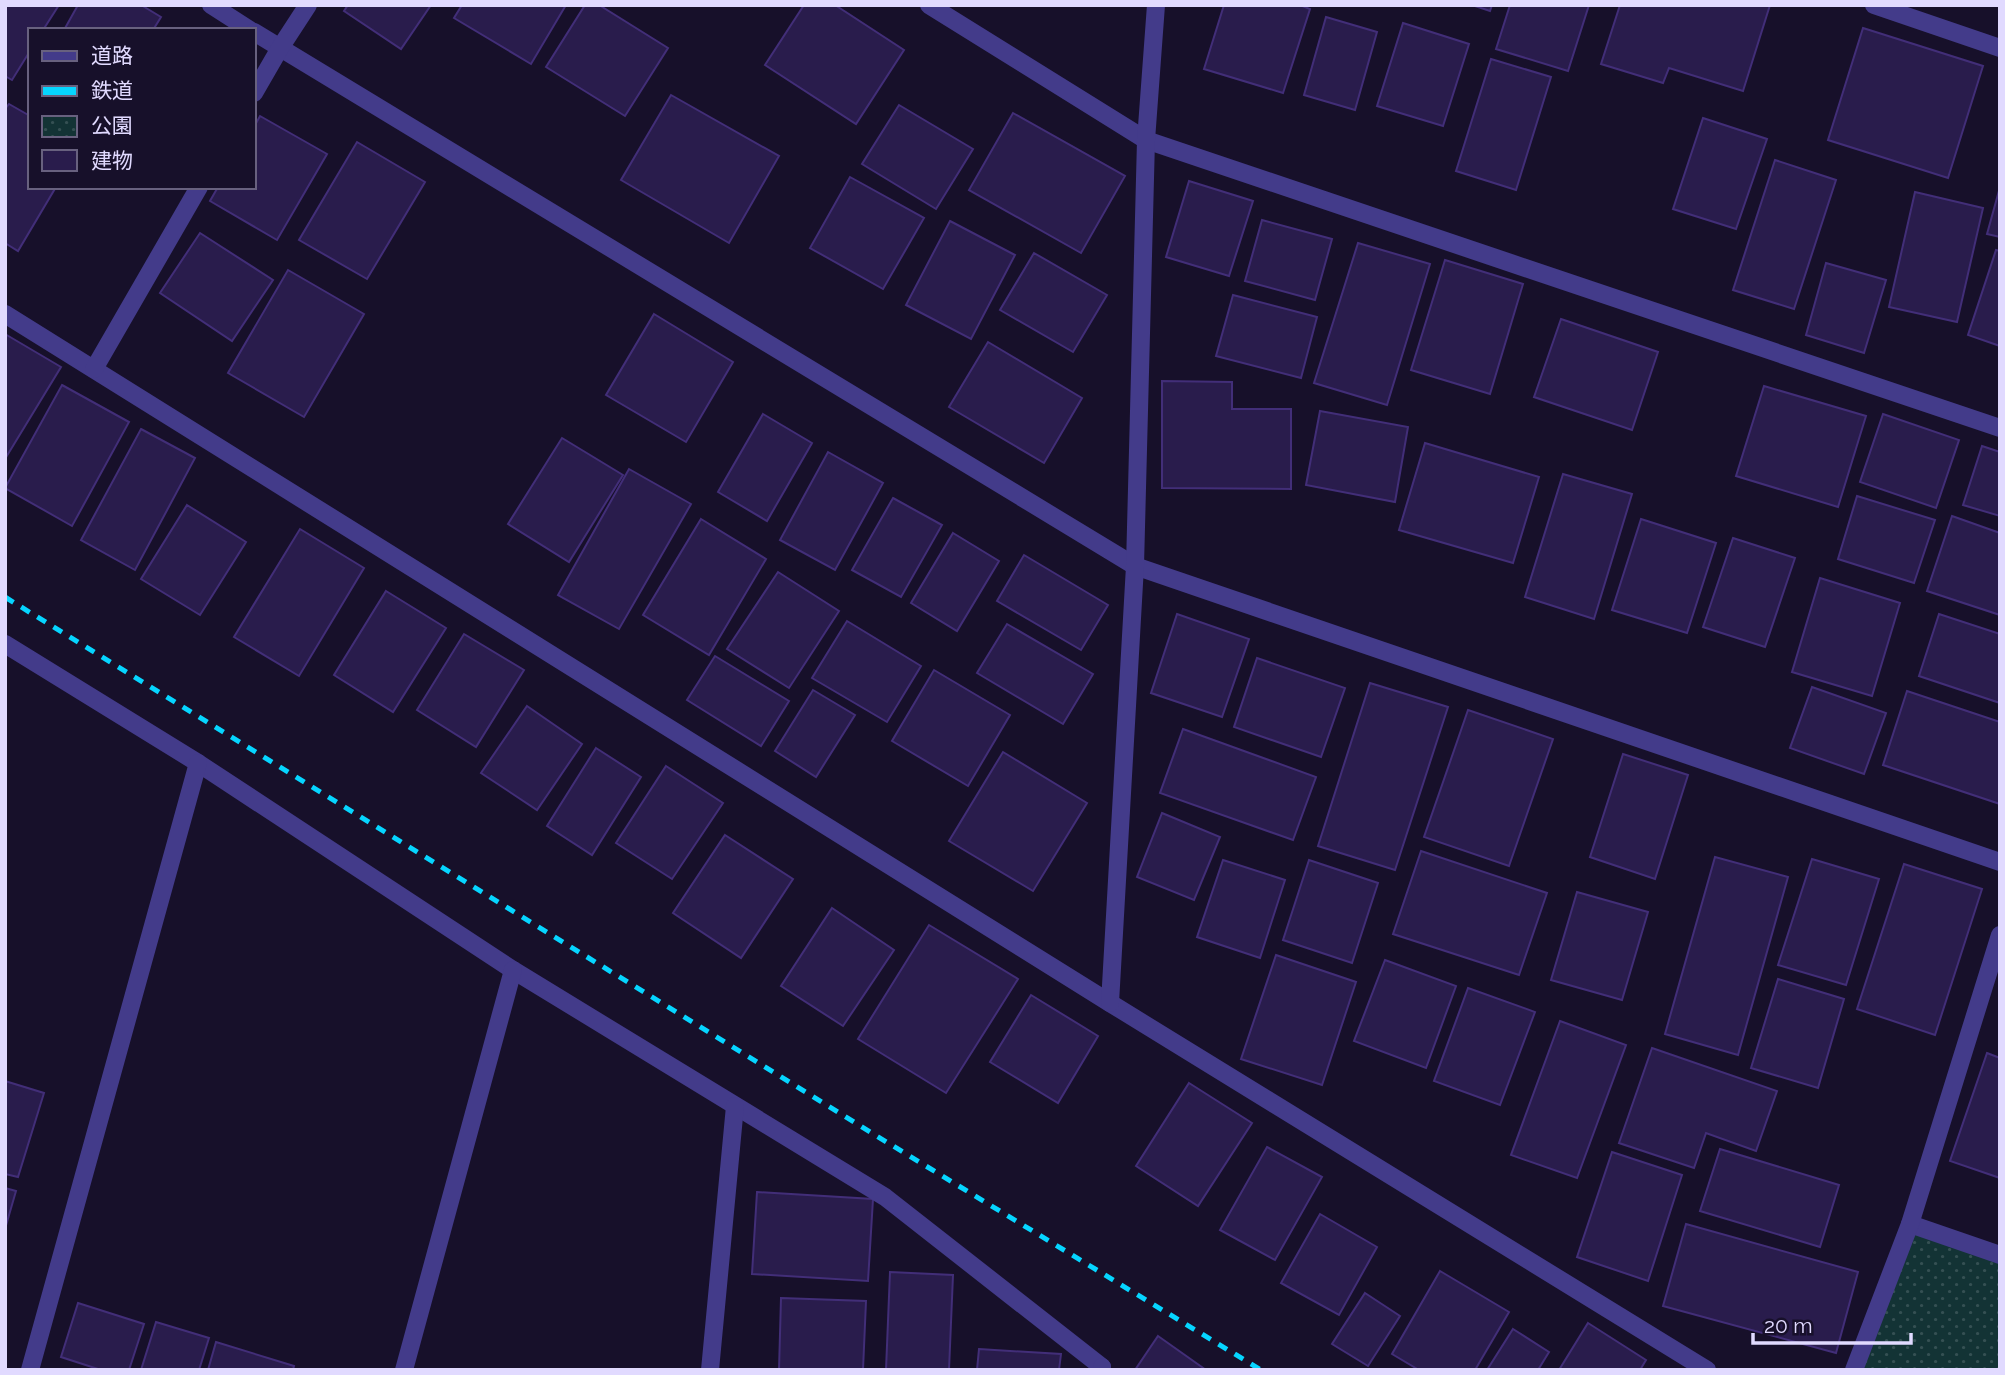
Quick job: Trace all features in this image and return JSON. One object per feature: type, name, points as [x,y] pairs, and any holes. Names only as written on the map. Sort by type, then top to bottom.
[{"type":"street","points":[[212,5],[247,28]]},
{"type":"street","points":[[256,89],[279,48],[308,5]]},
{"type":"street","points":[[929,5],[1146,140],[2000,428]]},
{"type":"street","points":[[1110,1003],[1135,566],[1146,140],[1156,5]]},
{"type":"street","points":[[1874,5],[2000,48]]},
{"type":"street","points":[[256,34],[1135,566],[2000,862]]},
{"type":"street","points":[[94,369],[198,189]]},
{"type":"street","points":[[5,314],[1110,1003],[1707,1370]]},
{"type":"street","points":[[5,644],[198,763],[513,970],[885,1197],[1102,1368]]},
{"type":"street","points":[[30,1370],[198,763]]},
{"type":"street","points":[[1854,1370],[1910,1224],[2000,935]]},
{"type":"street","points":[[404,1370],[513,970]]},
{"type":"street","points":[[709,1370],[735,1106]]},
{"type":"street","points":[[1910,1224],[2000,1255]]},
{"type":"green space","points":[[1910,1224],[2000,1255],[2000,1370],[1854,1370]]},
{"type":"building","points":[[5,5],[59,5],[44,28],[28,28],[28,54],[12,80],[5,76]]},
{"type":"building","points":[[78,5],[141,5],[161,17],[154,28],[65,28]]},
{"type":"building","points":[[348,5],[431,5],[401,49],[344,11]]},
{"type":"building","points":[[462,5],[566,5],[531,64],[454,18]]},
{"type":"building","points":[[585,5],[599,5],[668,48],[625,116],[546,67]]},
{"type":"building","points":[[804,5],[835,5],[904,50],[856,124],[765,65]]},
{"type":"building","points":[[1224,5],[1300,5],[1310,9],[1283,93],[1204,69]]},
{"type":"building","points":[[1472,5],[1492,5],[1490,11]]},
{"type":"building","points":[[1510,5],[1589,5],[1568,71],[1496,49]]},
{"type":"building","points":[[1620,5],[1770,5],[1743,91],[1669,68],[1663,83],[1601,64]]},
{"type":"building","points":[[1326,17],[1377,32],[1355,110],[1304,95]]},
{"type":"building","points":[[1403,23],[1469,44],[1443,126],[1377,106]]},
{"type":"building","points":[[1863,28],[1983,66],[1948,178],[1828,140]]},
{"type":"building","points":[[1491,59],[1551,77],[1516,190],[1456,171]]},
{"type":"building","points":[[671,95],[779,156],[729,243],[621,180]]},
{"type":"building","points":[[9,104],[28,115],[28,189],[55,189],[18,251],[5,243],[5,109]]},
{"type":"building","points":[[899,105],[973,149],[936,209],[862,164]]},
{"type":"building","points":[[1013,113],[1125,176],[1081,253],[969,190]]},
{"type":"building","points":[[260,116],[327,154],[277,240],[210,201],[217,189],[256,189],[256,123]]},
{"type":"building","points":[[1703,118],[1767,139],[1736,229],[1673,209]]},
{"type":"building","points":[[357,142],[425,182],[367,279],[299,240]]},
{"type":"building","points":[[1775,160],[1836,180],[1794,309],[1733,290]]},
{"type":"building","points":[[850,177],[924,218],[883,289],[810,248]]},
{"type":"building","points":[[1189,181],[1253,201],[1229,276],[1166,257]]},
{"type":"building","points":[[2000,187],[2000,237],[1987,234]]},
{"type":"building","points":[[1915,192],[1983,208],[1957,322],[1889,307]]},
{"type":"building","points":[[1262,220],[1332,239],[1315,300],[1245,281]]},
{"type":"building","points":[[950,221],[1015,255],[971,339],[906,305]]},
{"type":"building","points":[[200,233],[273,280],[232,341],[160,293]]},
{"type":"building","points":[[1358,243],[1430,264],[1387,405],[1314,383]]},
{"type":"building","points":[[1996,250],[2000,251],[2000,346],[1968,335]]},
{"type":"building","points":[[1034,253],[1107,295],[1073,352],[1000,310]]},
{"type":"building","points":[[1445,260],[1523,284],[1490,394],[1411,370]]},
{"type":"building","points":[[1826,263],[1886,280],[1864,353],[1806,335]]},
{"type":"building","points":[[288,270],[364,314],[304,417],[228,373]]},
{"type":"building","points":[[1233,295],[1317,317],[1301,378],[1216,356]]},
{"type":"building","points":[[654,314],[733,362],[686,442],[606,395]]},
{"type":"building","points":[[1561,319],[1658,352],[1632,430],[1534,397]]},
{"type":"building","points":[[5,334],[61,367],[5,459]]},
{"type":"building","points":[[988,342],[1082,398],[1044,463],[949,407]]},
{"type":"building","points":[[1162,381],[1232,382],[1232,409],[1291,409],[1291,489],[1162,488]]},
{"type":"building","points":[[62,385],[129,422],[72,526],[5,488]]},
{"type":"building","points":[[1764,386],[1866,416],[1838,507],[1736,476]]},
{"type":"building","points":[[1320,411],[1408,427],[1395,502],[1306,485]]},
{"type":"building","points":[[763,414],[812,443],[767,521],[718,492]]},
{"type":"building","points":[[1883,414],[1959,440],[1936,508],[1860,482]]},
{"type":"building","points":[[141,429],[195,458],[135,570],[81,540]]},
{"type":"building","points":[[562,438],[623,475],[569,562],[508,524]]},
{"type":"building","points":[[1425,443],[1539,477],[1513,563],[1399,530]]},
{"type":"building","points":[[1982,446],[2000,452],[2000,516],[1963,505]]},
{"type":"building","points":[[828,452],[883,483],[835,570],[780,540]]},
{"type":"building","points":[[629,469],[691,504],[619,629],[558,595]]},
{"type":"building","points":[[1563,474],[1632,494],[1594,619],[1525,597]]},
{"type":"building","points":[[1857,496],[1935,520],[1914,583],[1838,559]]},
{"type":"building","points":[[893,498],[942,525],[901,597],[852,570]]},
{"type":"building","points":[[187,505],[246,542],[200,615],[141,579]]},
{"type":"building","points":[[1952,516],[2000,533],[2000,615],[1927,591]]},
{"type":"building","points":[[701,519],[766,559],[709,655],[643,615]]},
{"type":"building","points":[[1641,519],[1716,543],[1687,633],[1612,610]]},
{"type":"building","points":[[300,529],[364,568],[299,676],[234,637]]},
{"type":"building","points":[[953,533],[999,561],[957,631],[911,603]]},
{"type":"building","points":[[1733,538],[1795,558],[1765,647],[1703,627]]},
{"type":"building","points":[[1024,555],[1108,605],[1081,650],[997,601]]},
{"type":"building","points":[[778,572],[839,611],[789,688],[727,649]]},
{"type":"building","points":[[1820,578],[1900,603],[1872,696],[1792,672]]},
{"type":"building","points":[[386,591],[446,628],[393,712],[334,675]]},
{"type":"building","points":[[1177,614],[1249,639],[1222,717],[1151,693]]},
{"type":"building","points":[[1939,614],[2000,634],[2000,703],[1919,676]]},
{"type":"building","points":[[847,621],[921,666],[887,722],[812,678]]},
{"type":"building","points":[[1007,624],[1093,674],[1063,724],[977,673]]},
{"type":"building","points":[[464,634],[524,670],[476,747],[417,710]]},
{"type":"building","points":[[715,656],[789,701],[761,746],[687,700]]},
{"type":"building","points":[[1257,658],[1345,688],[1321,757],[1234,727]]},
{"type":"building","points":[[934,670],[1010,715],[968,786],[892,741]]},
{"type":"building","points":[[1370,683],[1448,707],[1395,870],[1318,846]]},
{"type":"building","points":[[1812,687],[1886,713],[1864,774],[1790,748]]},
{"type":"building","points":[[813,690],[855,715],[816,777],[775,751]]},
{"type":"building","points":[[1907,691],[2000,722],[2000,804],[1883,765]]},
{"type":"building","points":[[527,706],[582,744],[537,810],[481,773]]},
{"type":"building","points":[[1468,710],[1553,739],[1509,866],[1424,837]]},
{"type":"building","points":[[1183,729],[1316,777],[1293,840],[1160,793]]},
{"type":"building","points":[[596,748],[641,777],[592,855],[547,826]]},
{"type":"building","points":[[1003,752],[1087,803],[1033,891],[949,841]]},
{"type":"building","points":[[1623,754],[1688,775],[1655,879],[1590,857]]},
{"type":"building","points":[[666,766],[723,803],[672,879],[616,843]]},
{"type":"building","points":[[1162,813],[1220,837],[1194,900],[1137,877]]},
{"type":"building","points":[[725,835],[793,879],[741,958],[673,913]]},
{"type":"building","points":[[1421,851],[1547,893],[1519,975],[1393,934]]},
{"type":"building","points":[[1715,857],[1788,877],[1738,1055],[1665,1034]]},
{"type":"building","points":[[1812,859],[1879,879],[1846,985],[1778,965]]},
{"type":"building","points":[[1223,860],[1285,880],[1260,958],[1197,937]]},
{"type":"building","points":[[1309,860],[1378,883],[1352,963],[1283,940]]},
{"type":"building","points":[[1904,864],[1982,889],[1935,1035],[1857,1009]]},
{"type":"building","points":[[1577,892],[1648,912],[1622,1000],[1551,980]]},
{"type":"building","points":[[832,908],[894,950],[843,1026],[781,986]]},
{"type":"building","points":[[929,925],[1018,979],[946,1093],[858,1039]]},
{"type":"building","points":[[1276,955],[1356,982],[1322,1085],[1241,1059]]},
{"type":"building","points":[[1385,960],[1456,986],[1426,1068],[1354,1041]]},
{"type":"building","points":[[1778,979],[1844,999],[1818,1088],[1751,1068]]},
{"type":"building","points":[[1468,988],[1535,1012],[1500,1105],[1434,1081]]},
{"type":"building","points":[[1031,995],[1098,1036],[1058,1103],[990,1062]]},
{"type":"building","points":[[1560,1021],[1626,1045],[1577,1178],[1511,1155]]},
{"type":"building","points":[[1652,1048],[1777,1091],[1756,1151],[1706,1133],[1694,1168],[1619,1143]]},
{"type":"building","points":[[1987,1053],[2000,1058],[2000,1178],[1950,1161]]},
{"type":"building","points":[[5,1081],[44,1093],[18,1177],[5,1174]]},
{"type":"building","points":[[1189,1083],[1252,1123],[1198,1206],[1136,1166]]},
{"type":"building","points":[[1267,1147],[1322,1177],[1275,1260],[1220,1230]]},
{"type":"building","points":[[1720,1149],[1839,1185],[1820,1247],[1700,1211]]},
{"type":"building","points":[[1612,1152],[1682,1175],[1648,1281],[1577,1257]]},
{"type":"building","points":[[5,1188],[16,1191],[5,1229]]},
{"type":"building","points":[[757,1192],[873,1199],[868,1281],[752,1274]]},
{"type":"building","points":[[1320,1214],[1377,1247],[1339,1315],[1281,1283]]},
{"type":"building","points":[[1686,1224],[1858,1272],[1836,1353],[1663,1306]]},
{"type":"building","points":[[1440,1271],[1509,1312],[1475,1370],[1419,1370],[1392,1354]]},
{"type":"building","points":[[890,1272],[953,1275],[949,1370],[886,1370]]},
{"type":"building","points":[[1365,1293],[1400,1316],[1368,1366],[1332,1344]]},
{"type":"building","points":[[781,1298],[866,1301],[863,1370],[779,1370]]},
{"type":"building","points":[[78,1303],[144,1324],[129,1370],[101,1370],[61,1357]]},
{"type":"building","points":[[156,1322],[209,1338],[199,1370],[141,1370]]},
{"type":"building","points":[[1588,1323],[1646,1360],[1640,1370],[1559,1370]]},
{"type":"building","points":[[1513,1329],[1549,1352],[1538,1370],[1487,1370]]},
{"type":"building","points":[[1158,1336],[1206,1370],[1135,1370]]},
{"type":"building","points":[[216,1342],[294,1366],[293,1370],[208,1370]]},
{"type":"building","points":[[979,1349],[1061,1354],[1059,1370],[977,1370]]},
{"type":"railway","points":[[5,597],[875,1135],[1261,1370]]}]
